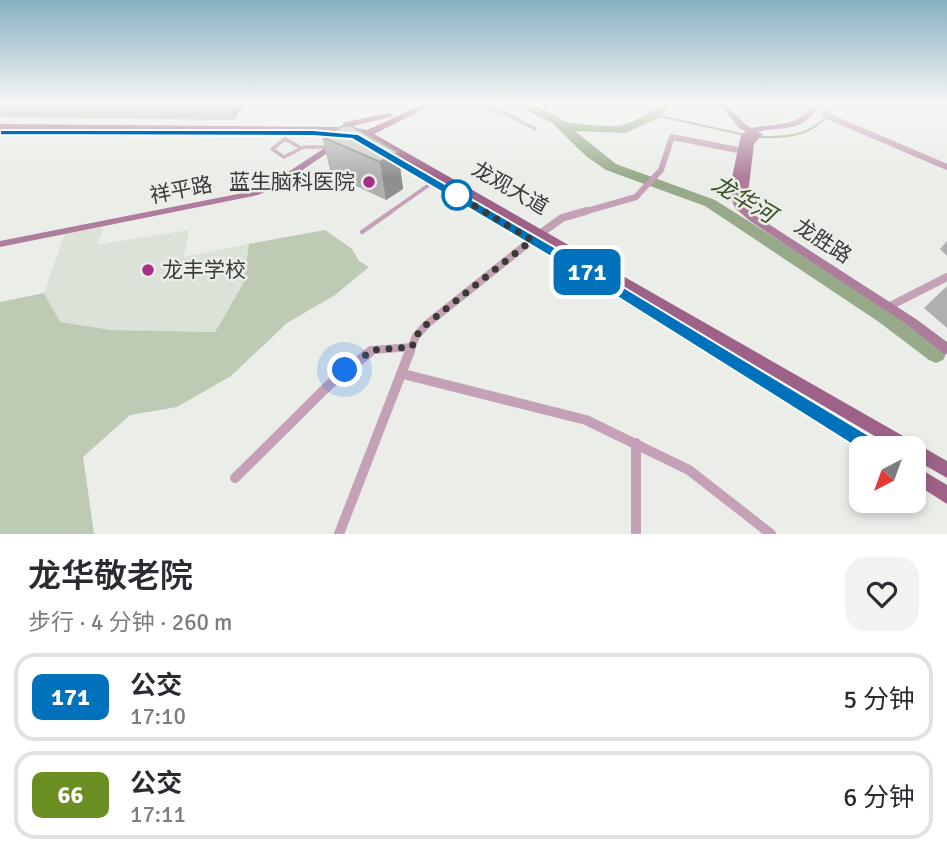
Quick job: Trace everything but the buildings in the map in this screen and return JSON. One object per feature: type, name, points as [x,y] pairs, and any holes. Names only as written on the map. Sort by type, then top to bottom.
[{"type":"main road","name":"龙观大道","points":[[332,129],[361,134],[399,150],[854,436]]},
{"type":"main road","points":[[361,134],[372,129]]},
{"type":"main road","points":[[389,129],[386,135],[399,150]]},
{"type":"main road","points":[[745,129],[751,135]]},
{"type":"main road","points":[[751,135],[776,129]]},
{"type":"main road","points":[[751,135],[785,129]]},
{"type":"main road","name":"龙观大道","points":[[0,133],[287,136],[313,133],[361,134],[434,182],[536,236],[889,436]]},
{"type":"main road","points":[[313,133],[325,138],[330,148]]},
{"type":"main road","name":"祥平路","points":[[0,244],[256,193],[274,185],[330,148],[361,134]]},
{"type":"main road","name":"龙胜路","points":[[751,135],[734,197],[742,211],[947,339]]},
{"type":"main road","name":"龙胜路","points":[[891,305],[947,349]]},
{"type":"main road","name":"龙观大道","points":[[926,457],[947,470]]},
{"type":"main road","points":[[926,481],[947,495]]},
{"type":"street","points":[[856,129],[947,167]]},
{"type":"street","points":[[339,534],[416,336],[427,324],[562,218],[633,199],[662,168],[672,137],[745,151]]},
{"type":"street","points":[[891,305],[947,277]]},
{"type":"street","points":[[235,478],[360,358],[373,350],[412,347]]},
{"type":"street","points":[[403,374],[570,415],[636,443],[701,478],[771,534]]},
{"type":"street","points":[[636,443],[636,534]]},
{"type":"lane","points":[[301,148],[287,136],[274,146],[273,151],[284,157],[301,148],[330,148]]},
{"type":"lane","points":[[362,232],[434,182]]},
{"type":"shaded area","name":"龙丰学校","points":[[104,227],[97,245],[189,230],[184,257],[249,244],[243,284],[215,332],[111,330],[59,322],[44,293],[65,233]]},
{"type":"green space","points":[[325,230],[352,249],[359,261],[369,267],[335,295],[287,323],[231,376],[177,407],[130,415],[83,457],[94,534],[0,534],[0,302],[44,293],[60,322],[111,330],[215,332],[243,284],[249,244]]},
{"type":"waterway","name":"龙华河","points":[[565,129],[592,154],[611,167],[710,203],[886,317],[936,354]]},
{"type":"waterway","points":[[605,129],[623,129]]},
{"type":"waterway","points":[[718,129],[745,135]]},
{"type":"waterway","points":[[758,137],[781,137],[810,129]]},
{"type":"bus line","name":"171","points":[[0,133],[313,133],[354,136],[720,352],[854,436]]},
{"type":"place","name":"蓝生脑科医院","points":[[369,182]]},
{"type":"place","name":"龙丰学校","points":[[148,270]]},
{"type":"route","points":[[345,370],[373,350],[412,347],[420,330],[532,240],[453,193],[457,195]]}]
